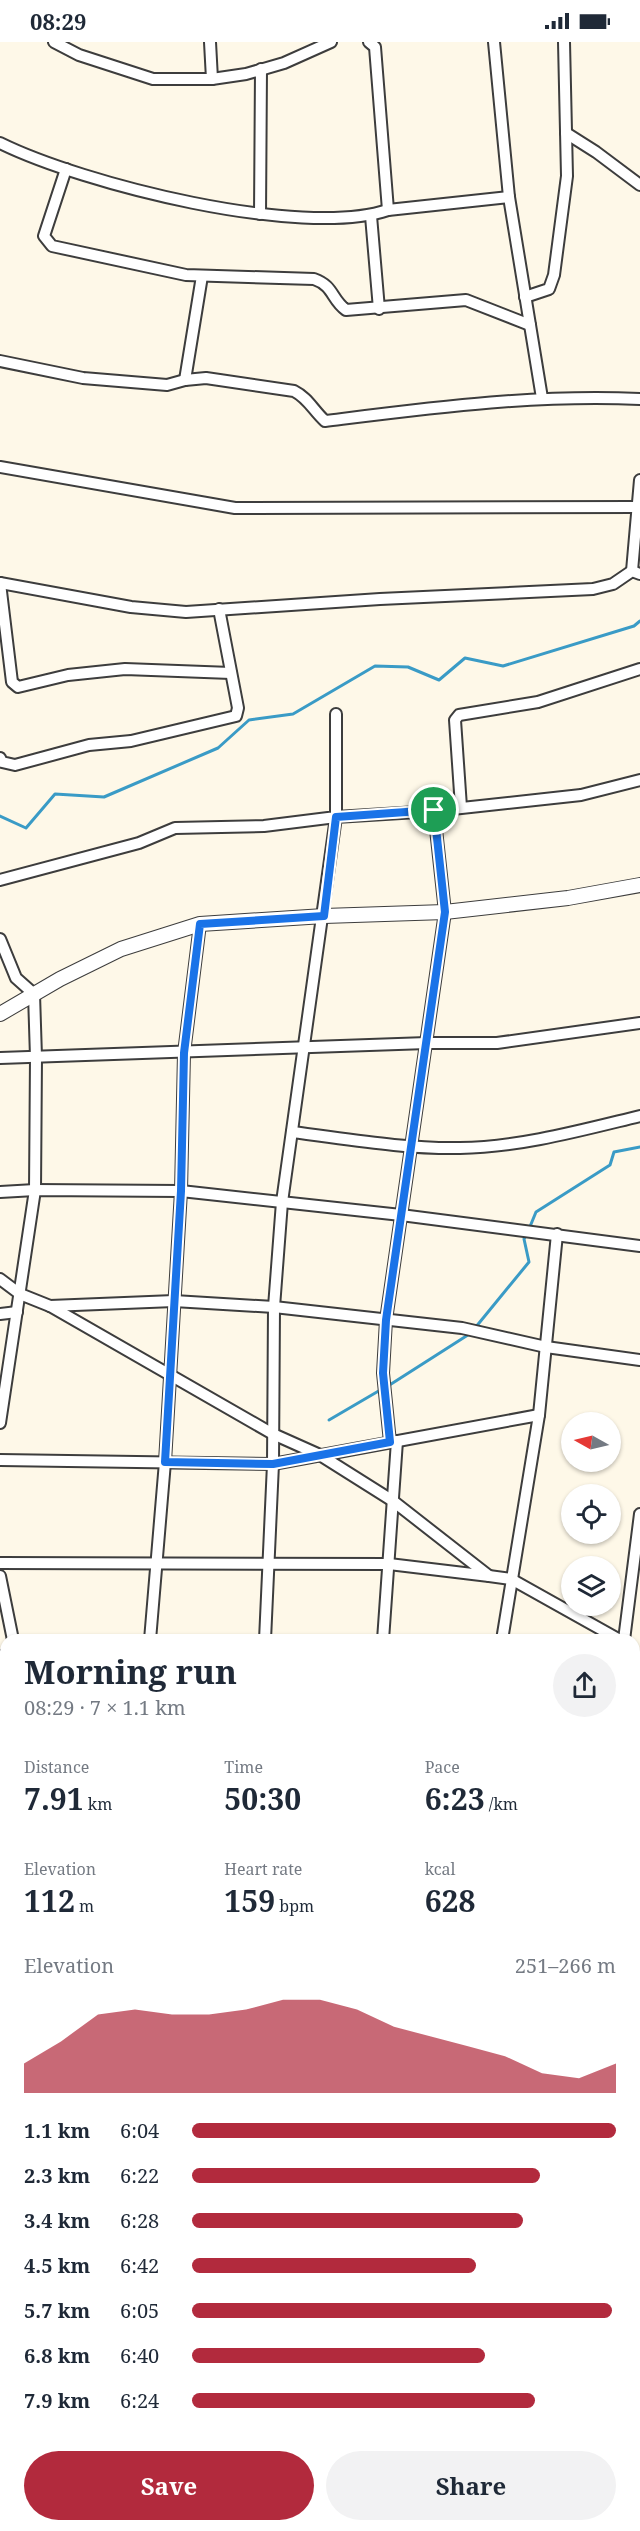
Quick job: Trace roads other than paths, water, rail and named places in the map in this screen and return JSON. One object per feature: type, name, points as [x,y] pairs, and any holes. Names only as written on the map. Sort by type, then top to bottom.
[{"type":"street","points":[[54,42],[79,55],[153,79],[212,79],[261,69],[284,63],[324,43]]},
{"type":"street","points":[[210,42],[212,79]]},
{"type":"street","points":[[369,42],[375,47],[388,210]]},
{"type":"street","points":[[494,42],[509,197],[542,398]]},
{"type":"street","points":[[525,297],[549,289],[554,275],[567,176],[564,42]]},
{"type":"street","points":[[260,214],[261,69]]},
{"type":"street","points":[[566,133],[640,185]]},
{"type":"street","points":[[0,143],[25,156],[143,191],[260,214],[318,217],[371,216],[388,210],[509,197]]},
{"type":"street","points":[[66,169],[44,236],[52,246],[186,275],[314,279],[324,283],[339,306],[346,310],[466,300],[530,325]]},
{"type":"street","points":[[371,216],[379,309]]},
{"type":"street","points":[[185,380],[202,276]]},
{"type":"street","points":[[0,361],[83,378],[167,385],[206,378],[294,391],[306,398],[325,421],[452,405],[542,398],[640,399]]},
{"type":"street","points":[[0,467],[235,508],[636,507]]},
{"type":"street","points":[[231,674],[125,669],[68,675],[18,687],[12,682],[0,583],[131,607],[186,612],[380,599],[593,589],[613,584],[636,573],[636,507],[640,480]]},
{"type":"street","points":[[0,758],[2,762],[15,765],[89,745],[131,741],[236,716],[238,708],[219,609]]},
{"type":"street","points":[[461,807],[455,720],[459,715],[538,702],[640,669]]},
{"type":"street","points":[[265,1634],[273,1464],[274,1307],[282,1202],[324,916],[336,817],[336,714]]},
{"type":"street","points":[[0,880],[139,843],[175,828],[264,826],[336,817],[581,795],[640,780]]},
{"type":"street","points":[[383,1634],[393,1502],[394,1441],[383,1373],[386,1320],[445,912],[434,810]]},
{"type":"street","points":[[0,1014],[121,948],[200,924],[324,916],[445,912],[568,898],[640,885]]},
{"type":"street","points":[[150,1634],[165,1462],[181,1191],[184,1053],[200,924]]},
{"type":"street","points":[[0,939],[16,978],[34,994],[36,1057],[35,1190],[0,1423]]},
{"type":"street","points":[[0,1058],[427,1043],[497,1043],[640,1023]]},
{"type":"street","points":[[292,1132],[411,1147],[460,1148],[509,1144],[640,1116]]},
{"type":"street","points":[[0,1192],[35,1190],[181,1191],[401,1215],[640,1246]]},
{"type":"street","points":[[503,1634],[539,1415],[558,1234]]},
{"type":"street","points":[[0,1279],[20,1294],[50,1306],[273,1434],[320,1455],[393,1502],[489,1576]]},
{"type":"street","points":[[50,1306],[174,1301],[274,1307],[462,1328],[546,1347],[640,1360]]},
{"type":"street","points":[[0,1314],[17,1311]]},
{"type":"street","points":[[0,1460],[273,1464],[539,1415]]},
{"type":"street","points":[[623,1634],[640,1514]]},
{"type":"street","points":[[0,1563],[389,1564],[511,1579],[611,1634]]},
{"type":"street","points":[[0,1576],[12,1634]]},
{"type":"waterway","points":[[0,816],[26,828],[55,794],[104,797],[218,748],[249,720],[293,714],[375,666],[408,667],[439,680],[465,658],[503,666],[634,626],[640,621]]},
{"type":"waterway","points":[[529,1229],[536,1212],[610,1165],[614,1152],[640,1147]]},
{"type":"waterway","points":[[475,1328],[529,1262],[524,1239],[526,1235]]},
{"type":"waterway","points":[[388,1386],[471,1333]]},
{"type":"waterway","points":[[329,1420],[382,1389]]}]
